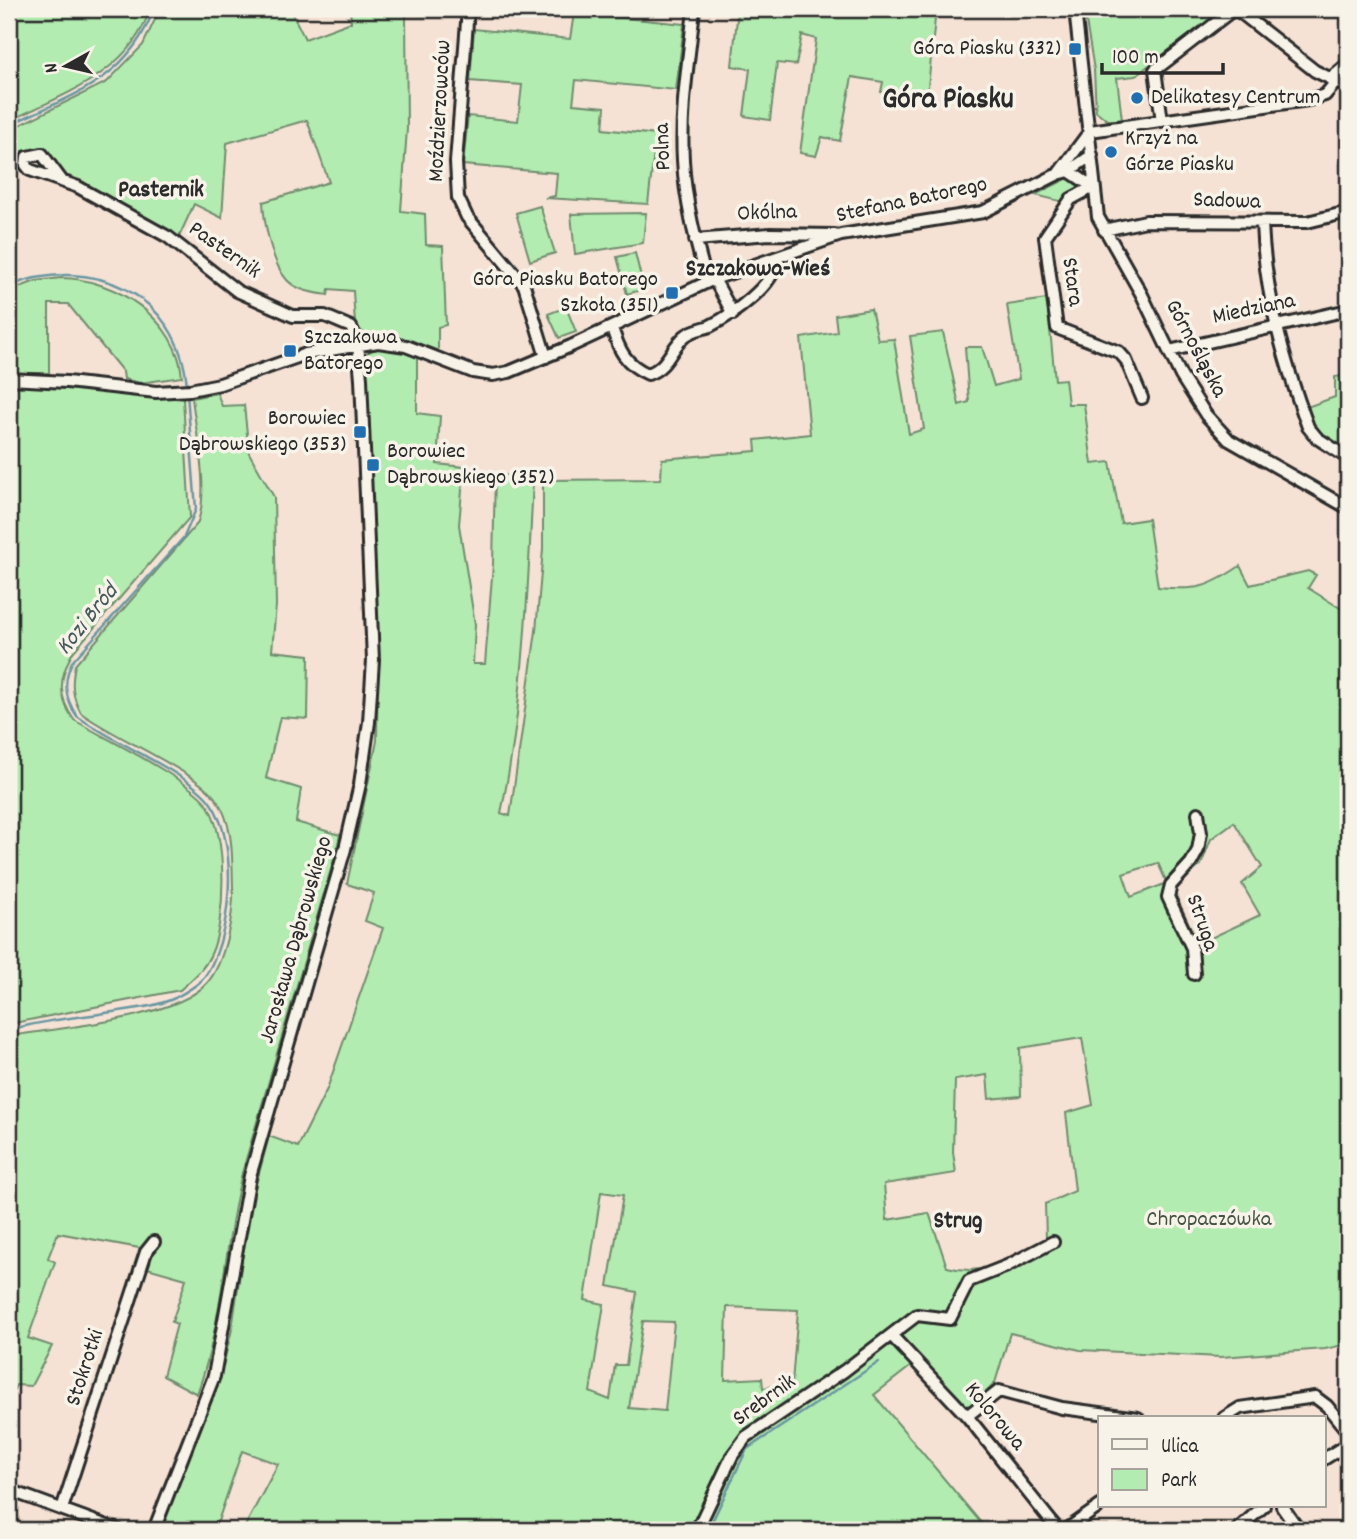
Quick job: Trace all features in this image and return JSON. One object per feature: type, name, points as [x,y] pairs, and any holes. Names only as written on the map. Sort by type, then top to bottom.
[{"type":"street","name":"Moździerzowców","points":[[468,9],[456,162],[458,198],[467,217],[524,285],[546,358]]},
{"type":"street","name":"Polna","points":[[694,9],[682,141],[695,240],[711,281],[733,314]]},
{"type":"street","name":"Górnośląska","points":[[1074,9],[1090,131],[1093,187],[1104,230],[1142,295],[1191,395],[1229,440],[1346,503]]},
{"type":"street","points":[[1162,121],[1155,70],[1235,9],[1333,81],[1348,87]]},
{"type":"street","points":[[1090,131],[1319,97],[1348,64]]},
{"type":"street","name":"Stefana Batorego","points":[[1064,172],[1090,131]]},
{"type":"street","points":[[1076,152],[1092,155]]},
{"type":"street","name":"Stefana Batorego","points":[[9,380],[177,391],[200,389],[285,360],[358,344],[398,344],[486,374],[519,369],[711,281],[841,235],[983,212],[1092,155]]},
{"type":"street","points":[[1064,172],[1093,187]]},
{"type":"street","name":"Pasternik","points":[[62,181],[78,187],[168,237],[237,291],[293,316],[325,316],[343,321],[355,332],[358,344]]},
{"type":"street","name":"Stara","points":[[1093,187],[1070,199],[1045,237],[1057,328],[1119,352],[1126,360],[1142,398]]},
{"type":"street","name":"Sadowa","points":[[1104,230],[1146,221],[1262,224],[1307,222],[1348,212]]},
{"type":"street","points":[[1262,224],[1264,261],[1276,327],[1312,434],[1348,458]]},
{"type":"street","name":"Okólna","points":[[695,240],[771,234],[841,235]]},
{"type":"street","points":[[611,328],[621,355],[648,374],[667,362],[674,348],[690,332],[733,314],[765,282],[776,265],[776,258]]},
{"type":"street","name":"Miedziana","points":[[1168,351],[1348,310]]},
{"type":"street","name":"Jarosława Dąbrowskiego","points":[[154,1530],[214,1376],[226,1324],[245,1197],[345,849],[359,784],[369,722],[373,660],[358,344]]},
{"type":"street","name":"Struga","points":[[1194,974],[1192,948],[1168,897],[1171,885],[1191,863],[1198,850],[1201,833],[1198,813]]},
{"type":"street","name":"Stokrotki","points":[[62,1509],[146,1252],[154,1242]]},
{"type":"street","name":"Srebrnik","points":[[697,1530],[732,1456],[746,1437],[844,1371],[917,1315],[950,1319],[969,1281],[1007,1266],[1053,1242]]},
{"type":"street","name":"Kolorowa","points":[[891,1335],[967,1416],[1058,1530]]},
{"type":"street","points":[[967,1416],[999,1391],[1062,1408],[1123,1416]]},
{"type":"street","points":[[1227,1416],[1240,1408],[1315,1397],[1327,1406],[1348,1432]]},
{"type":"street","points":[[1326,1458],[1348,1444]]},
{"type":"street","points":[[9,1490],[118,1530]]},
{"type":"street","points":[[1066,1530],[1098,1507]]},
{"type":"street","points":[[1237,1530],[1263,1508]]},
{"type":"street","points":[[1283,1508],[1299,1530]]},
{"type":"green space","points":[[9,9],[150,9],[127,50],[111,65],[73,91],[9,121]]},
{"type":"green space","points":[[160,9],[290,9],[305,39],[351,22],[350,9],[461,9],[460,16],[406,15],[407,129],[401,211],[425,214],[426,245],[443,246],[446,325],[438,327],[438,352],[410,340],[364,334],[355,324],[353,291],[329,289],[328,295],[306,291],[291,284],[282,273],[270,243],[263,202],[329,182],[307,120],[227,143],[222,218],[194,204],[178,239],[81,181],[65,176],[51,157],[21,163],[19,170],[11,168],[9,177],[9,130],[107,82],[143,45]]},
{"type":"green space","points":[[738,9],[936,9],[927,97],[881,92],[883,82],[852,77],[840,141],[822,137],[816,156],[800,153],[816,39],[802,35],[796,65],[777,63],[770,120],[744,116],[750,69],[732,66]]},
{"type":"green space","points":[[1084,9],[1222,10],[1135,76],[1117,78],[1122,120],[1107,120],[1096,111],[1094,70]]},
{"type":"green space","points":[[574,13],[684,24],[676,90],[576,80],[573,104],[605,107],[603,129],[656,135],[648,204],[545,198],[555,196],[557,173],[463,165],[468,116],[518,121],[522,85],[470,81],[474,29],[570,39]]},
{"type":"green space","points":[[1068,178],[1081,188],[1064,202],[1035,195]]},
{"type":"green space","points":[[540,206],[555,253],[530,261],[516,213]]},
{"type":"green space","points":[[646,213],[643,243],[575,254],[571,214]]},
{"type":"green space","points":[[635,253],[644,289],[627,294],[617,257]]},
{"type":"green space","points":[[61,278],[102,285],[140,306],[169,337],[178,356],[182,377],[140,383],[124,379],[123,372],[68,304],[49,304],[49,373],[9,373],[9,291],[36,281]]},
{"type":"green space","name":"Chropaczówka","points":[[1047,299],[1055,380],[1065,379],[1068,404],[1084,404],[1092,464],[1110,462],[1121,523],[1148,519],[1158,587],[1182,589],[1201,586],[1240,566],[1250,585],[1308,571],[1316,575],[1308,588],[1348,613],[1348,1344],[1325,1349],[1221,1357],[1080,1350],[1010,1333],[995,1383],[974,1405],[966,1406],[936,1376],[915,1363],[874,1395],[987,1530],[243,1530],[278,1464],[242,1451],[215,1530],[161,1530],[223,1366],[232,1329],[249,1211],[269,1136],[298,1147],[327,1089],[383,928],[365,921],[374,893],[347,884],[377,741],[378,644],[365,355],[370,351],[383,349],[417,356],[417,413],[440,416],[437,464],[464,467],[459,525],[475,624],[473,664],[485,664],[493,564],[495,474],[533,479],[520,689],[501,813],[510,816],[536,631],[543,549],[543,480],[661,479],[662,459],[756,451],[755,440],[810,434],[801,338],[837,332],[835,315],[871,309],[878,340],[894,339],[909,434],[924,429],[910,336],[943,332],[959,405],[969,402],[965,347],[982,347],[994,386],[1019,379],[1007,305]],"holes":[[[1234,822],[1262,867],[1242,884],[1260,915],[1198,944],[1173,889],[1201,865],[1211,839]],[[1158,863],[1167,883],[1131,897],[1123,874]],[[1082,1038],[1093,1105],[1066,1113],[1075,1191],[1045,1204],[1046,1239],[987,1268],[962,1270],[947,1267],[929,1213],[887,1220],[884,1184],[956,1173],[953,1152],[955,1080],[987,1075],[989,1099],[1021,1096],[1020,1048]],[[601,1192],[623,1195],[608,1286],[637,1292],[626,1365],[615,1365],[610,1400],[590,1392],[604,1304],[585,1300]],[[727,1307],[798,1310],[792,1383],[763,1388],[762,1378],[725,1380]],[[643,1321],[674,1322],[665,1411],[629,1408]]]},
{"type":"green space","points":[[566,307],[576,332],[559,338],[548,314]]},
{"type":"green space","points":[[1348,375],[1348,451],[1315,434],[1304,408],[1335,397],[1335,377]]},
{"type":"green space","points":[[9,385],[81,388],[183,399],[190,517],[73,652],[62,686],[65,703],[74,720],[164,770],[206,803],[218,834],[222,900],[220,921],[211,954],[201,970],[180,990],[9,1024]]},
{"type":"green space","points":[[217,393],[222,406],[244,405],[249,453],[274,497],[276,605],[272,651],[309,655],[308,719],[280,717],[266,778],[301,789],[296,822],[340,835],[242,1173],[218,1312],[197,1394],[163,1376],[177,1324],[172,1322],[186,1279],[147,1268],[139,1248],[58,1233],[48,1258],[55,1262],[28,1338],[52,1346],[31,1386],[16,1385],[9,1400],[9,1036],[114,1020],[170,1005],[192,995],[207,983],[219,963],[230,924],[233,898],[231,842],[226,819],[216,799],[173,766],[81,713],[74,696],[73,684],[75,665],[197,524],[201,511],[202,480],[192,398]]},
{"type":"waterway","name":"Kozi Bród","points":[[9,125],[75,94],[113,69],[143,33],[154,9]]},
{"type":"waterway","name":"Kozi Bród","points":[[9,286],[40,277],[70,275],[99,279],[126,289],[149,305],[167,327],[180,354],[187,386]]},
{"type":"waterway","name":"Kozi Bród","points":[[9,1030],[168,1001],[202,980],[220,942],[226,918],[229,866],[220,819],[210,802],[185,780],[77,716],[69,703],[66,689],[72,662],[184,537],[196,509],[187,393]]},
{"type":"waterway","points":[[708,1530],[747,1449],[879,1362]]},
{"type":"place","name":"Góra Piasku (332)","points":[[1075,49]]},
{"type":"place","name":"Delikatesy Centrum","points":[[1137,98]]},
{"type":"place","name":"Krzyż na Górze Piasku","points":[[1111,152]]},
{"type":"place","name":"Góra Piasku Batorego Szkoła (351)","points":[[672,293]]},
{"type":"place","name":"Szczakowa Batorego","points":[[290,351]]},
{"type":"place","name":"Borowiec Dąbrowskiego (353)","points":[[360,432]]},
{"type":"place","name":"Borowiec Dąbrowskiego (352)","points":[[373,465]]},
{"type":"district","name":"Góra Piasku","points":[[948,101]]},
{"type":"district","name":"Pasternik","points":[[161,191]]},
{"type":"district","name":"Szczakowa-Wieś","points":[[758,270]]},
{"type":"district","name":"Strug","points":[[958,1222]]}]
